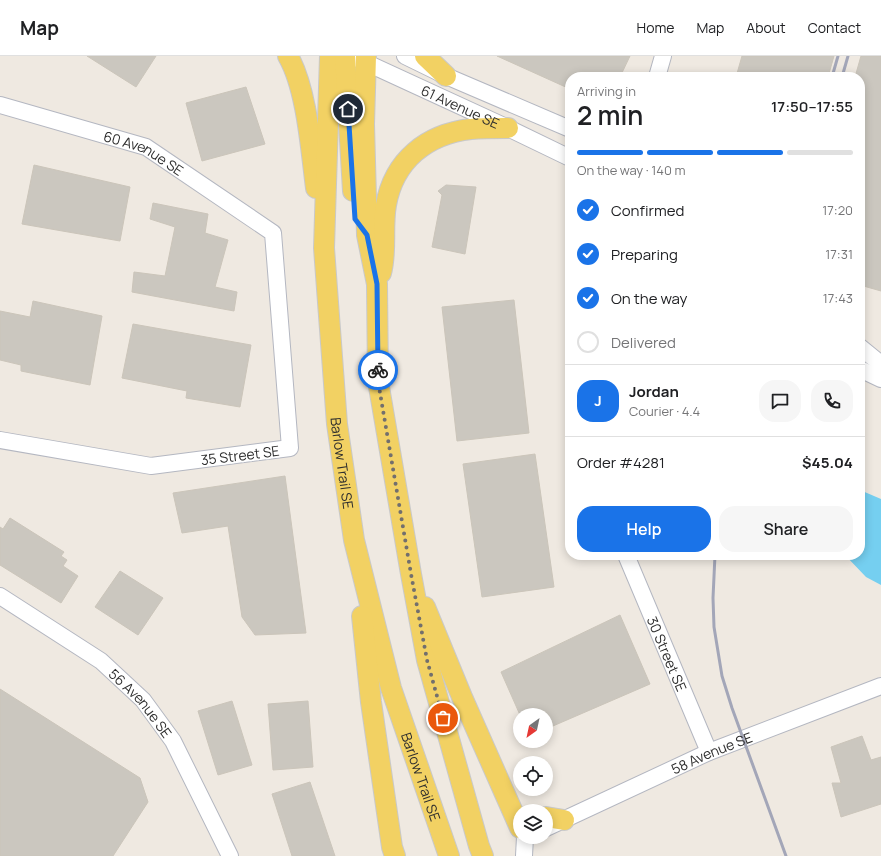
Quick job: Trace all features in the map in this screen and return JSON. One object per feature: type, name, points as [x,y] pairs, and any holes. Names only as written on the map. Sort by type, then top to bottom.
[{"type":"main road","points":[[288,56],[294,66],[303,102],[324,248]]},
{"type":"main road","name":"Barlow Trail SE","points":[[330,56],[324,248],[338,424],[354,540],[391,688],[449,856]]},
{"type":"main road","points":[[345,56],[355,219],[367,235]]},
{"type":"main road","points":[[425,56],[446,76]]},
{"type":"main road","points":[[361,58],[367,235],[377,284],[378,381],[427,660],[483,856]]},
{"type":"main road","points":[[377,284],[382,270],[386,206],[392,183],[407,159],[427,143],[447,134],[471,129],[508,128]]},
{"type":"main road","points":[[354,540],[372,702],[392,853]]},
{"type":"main road","points":[[411,574],[462,697],[513,812]]},
{"type":"main road","points":[[506,797],[516,804]]},
{"type":"street","name":"61 Avenue SE","points":[[405,56],[446,76],[565,127]]},
{"type":"street","points":[[658,72],[663,56]]},
{"type":"street","name":"61 Avenue SE","points":[[361,58],[565,156]]},
{"type":"street","name":"60 Avenue SE","points":[[0,105],[146,147],[273,233]]},
{"type":"street","name":"35 Street SE","points":[[0,440],[151,466],[290,448],[273,233]]},
{"type":"street","points":[[865,351],[876,360],[881,367]]},
{"type":"street","points":[[865,371],[881,379]]},
{"type":"street","name":"30 Street SE","points":[[628,560],[709,752]]},
{"type":"street","name":"56 Avenue SE","points":[[0,596],[101,661],[143,700],[174,742],[230,856]]},
{"type":"street","name":"58 Avenue SE","points":[[553,822],[709,752],[881,686]]},
{"type":"street","points":[[524,844],[524,856]]},
{"type":"water","points":[[865,492],[881,499],[881,585],[866,577],[850,560],[865,560]]},
{"type":"building","points":[[87,56],[156,56],[136,87]]},
{"type":"building","points":[[497,56],[630,56],[622,72],[565,72],[565,87]]},
{"type":"building","points":[[742,56],[834,56],[829,72],[737,72]]},
{"type":"building","points":[[861,56],[881,56],[881,291],[865,286],[865,72],[856,72]]},
{"type":"building","points":[[246,87],[265,144],[202,161],[186,103]]},
{"type":"building","points":[[34,165],[130,187],[120,241],[22,224]]},
{"type":"building","points":[[446,185],[476,187],[465,254],[432,247],[442,195],[438,191]]},
{"type":"building","points":[[153,203],[208,214],[205,233],[228,240],[215,287],[237,292],[234,311],[132,292],[134,272],[165,276],[175,227],[150,219]]},
{"type":"building","points":[[514,300],[529,433],[457,441],[442,307]]},
{"type":"building","points":[[33,301],[102,316],[90,385],[21,371],[21,365],[0,360],[0,311],[30,317]]},
{"type":"building","points":[[133,324],[251,345],[240,407],[186,398],[187,391],[122,378]]},
{"type":"building","points":[[535,454],[554,587],[482,597],[463,464]]},
{"type":"building","points":[[285,476],[306,633],[255,635],[242,617],[228,526],[182,533],[173,493]]},
{"type":"building","points":[[10,518],[64,552],[61,556],[67,560],[63,566],[78,576],[61,603],[0,565],[0,527],[3,529]]},
{"type":"building","points":[[120,571],[163,598],[138,635],[95,607]]},
{"type":"building","points":[[620,615],[650,684],[553,726],[553,708],[517,708],[501,672]]},
{"type":"building","points":[[0,689],[140,778],[148,802],[113,856],[0,856]]},
{"type":"building","points":[[232,701],[252,765],[218,775],[198,711]]},
{"type":"building","points":[[308,701],[313,767],[273,770],[268,704]]},
{"type":"building","points":[[862,736],[871,760],[881,757],[881,804],[841,817],[832,783],[841,783],[831,747]]},
{"type":"building","points":[[310,782],[335,856],[292,856],[272,794]]},
{"type":"railway","points":[[833,72],[838,56]]},
{"type":"railway","points":[[843,72],[848,56]]},
{"type":"railway","points":[[715,560],[713,598],[714,627],[722,676],[732,708],[786,856]]},
{"type":"way so far","points":[[378,370],[378,381],[427,660],[443,718]]},
{"type":"route","points":[[348,109],[355,219],[367,235],[377,284],[378,370]]}]
